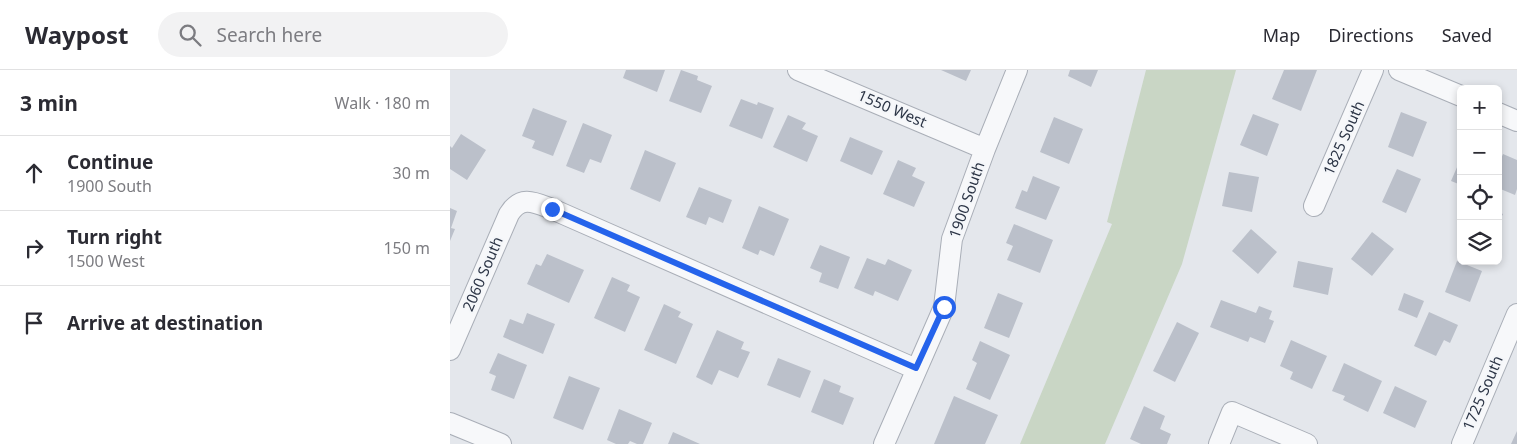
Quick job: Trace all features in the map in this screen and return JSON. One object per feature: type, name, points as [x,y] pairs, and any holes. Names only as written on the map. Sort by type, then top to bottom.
[{"type":"street","name":"1550 West","points":[[798,70],[985,149]]},
{"type":"street","name":"1900 South","points":[[884,444],[944,307],[952,239],[985,149],[1017,70]]},
{"type":"street","name":"1825 South","points":[[1314,206],[1373,70]]},
{"type":"street","points":[[1399,70],[1457,94]]},
{"type":"street","points":[[1502,115],[1517,121]]},
{"type":"street","name":"2060 South","points":[[450,350],[512,208],[521,202],[531,202],[552,209],[916,368]]},
{"type":"street","name":"1725 South","points":[[1462,444],[1517,314]]},
{"type":"street","points":[[1218,444],[1232,412],[1307,444]]},
{"type":"street","points":[[450,423],[500,444]]},
{"type":"green space","points":[[1146,70],[1236,70],[1182,264],[1105,444],[1020,444],[1112,224],[1107,222]]},
{"type":"building","points":[[626,70],[665,70],[657,92],[623,78]]},
{"type":"building","points":[[681,70],[698,76],[697,80],[712,86],[701,113],[669,101]]},
{"type":"building","points":[[941,70],[971,70],[966,81]]},
{"type":"building","points":[[1070,70],[1098,70],[1091,87],[1068,76]]},
{"type":"building","points":[[1284,70],[1317,70],[1301,111],[1272,99]]},
{"type":"building","points":[[741,99],[757,105],[758,102],[774,108],[762,139],[729,126]]},
{"type":"building","points":[[533,108],[567,121],[553,156],[532,148],[535,141],[522,136]]},
{"type":"building","points":[[1401,112],[1427,122],[1413,157],[1388,147]]},
{"type":"building","points":[[1253,114],[1279,124],[1267,156],[1240,145]]},
{"type":"building","points":[[788,115],[806,123],[802,129],[818,136],[807,162],[773,147]]},
{"type":"building","points":[[1054,117],[1083,129],[1069,164],[1040,152]]},
{"type":"building","points":[[583,123],[612,135],[601,163],[590,159],[584,173],[566,166]]},
{"type":"building","points":[[461,134],[486,150],[467,180],[450,169],[450,146],[452,148]]},
{"type":"building","points":[[850,137],[883,151],[872,175],[840,161]]},
{"type":"building","points":[[645,150],[676,163],[660,202],[630,189]]},
{"type":"building","points":[[1503,154],[1517,160],[1517,189],[1515,195],[1502,190]]},
{"type":"building","points":[[898,160],[916,168],[912,176],[925,182],[914,207],[883,194]]},
{"type":"building","points":[[1457,167],[1457,183],[1451,181]]},
{"type":"building","points":[[1397,169],[1421,179],[1406,213],[1382,202]]},
{"type":"building","points":[[1229,172],[1259,177],[1252,212],[1222,206]]},
{"type":"building","points":[[1033,176],[1060,187],[1046,220],[1015,208],[1022,190],[1027,192]]},
{"type":"building","points":[[699,187],[732,200],[723,223],[709,217],[706,225],[686,217]]},
{"type":"building","points":[[759,206],[789,219],[774,256],[760,250],[758,255],[742,248]]},
{"type":"building","points":[[450,208],[457,211],[451,228],[455,229],[450,241]]},
{"type":"building","points":[[1014,224],[1053,240],[1040,273],[1007,260],[1013,246],[1006,243]]},
{"type":"building","points":[[1251,229],[1277,252],[1258,274],[1232,251]]},
{"type":"building","points":[[1372,232],[1394,249],[1372,276],[1351,259]]},
{"type":"building","points":[[820,245],[850,257],[838,289],[819,282],[822,273],[810,268]]},
{"type":"building","points":[[547,254],[584,270],[569,303],[527,284],[536,264],[541,266]]},
{"type":"building","points":[[867,258],[885,265],[888,259],[912,270],[898,301],[875,291],[873,296],[854,288]]},
{"type":"building","points":[[1298,261],[1333,268],[1328,295],[1293,287]]},
{"type":"building","points":[[1457,261],[1457,265],[1467,265],[1482,271],[1470,302],[1445,292]]},
{"type":"building","points":[[612,277],[630,285],[627,291],[640,297],[625,332],[594,318]]},
{"type":"building","points":[[998,293],[1023,303],[1009,338],[984,328]]},
{"type":"building","points":[[1404,293],[1424,301],[1417,318],[1398,310]]},
{"type":"building","points":[[1221,300],[1256,313],[1259,306],[1272,311],[1269,319],[1274,321],[1265,343],[1250,337],[1248,342],[1210,327]]},
{"type":"building","points":[[664,304],[681,312],[678,317],[693,324],[676,364],[644,350]]},
{"type":"building","points":[[1429,312],[1458,325],[1450,343],[1444,340],[1436,356],[1414,346]]},
{"type":"building","points":[[527,313],[555,324],[543,354],[503,337],[510,319],[523,324]]},
{"type":"building","points":[[1177,322],[1199,333],[1175,382],[1153,371]]},
{"type":"building","points":[[717,330],[744,342],[741,349],[750,352],[738,378],[719,370],[712,385],[696,377]]},
{"type":"building","points":[[1291,340],[1327,356],[1312,389],[1290,379],[1293,372],[1280,366]]},
{"type":"building","points":[[980,341],[1010,355],[990,400],[966,389],[977,363],[972,360]]},
{"type":"building","points":[[498,353],[527,365],[514,399],[491,390],[496,376],[489,373]]},
{"type":"building","points":[[778,358],[811,371],[800,398],[767,385]]},
{"type":"building","points":[[1344,363],[1382,381],[1368,412],[1343,400],[1345,396],[1332,391]]},
{"type":"building","points":[[569,376],[600,388],[583,430],[553,418]]},
{"type":"building","points":[[824,379],[841,386],[839,392],[854,398],[843,425],[811,412]]},
{"type":"building","points":[[1395,386],[1427,401],[1415,428],[1383,413]]},
{"type":"building","points":[[954,396],[998,415],[985,444],[934,444]]},
{"type":"building","points":[[1144,406],[1165,416],[1160,429],[1171,434],[1167,444],[1141,444],[1130,439]]},
{"type":"building","points":[[619,409],[652,423],[643,444],[630,441],[628,444],[616,444],[607,440]]},
{"type":"building","points":[[1517,431],[1517,444],[1511,444]]},
{"type":"building","points":[[673,432],[700,444],[668,444]]},
{"type":"route","points":[[552,209],[916,368],[944,307]]}]
